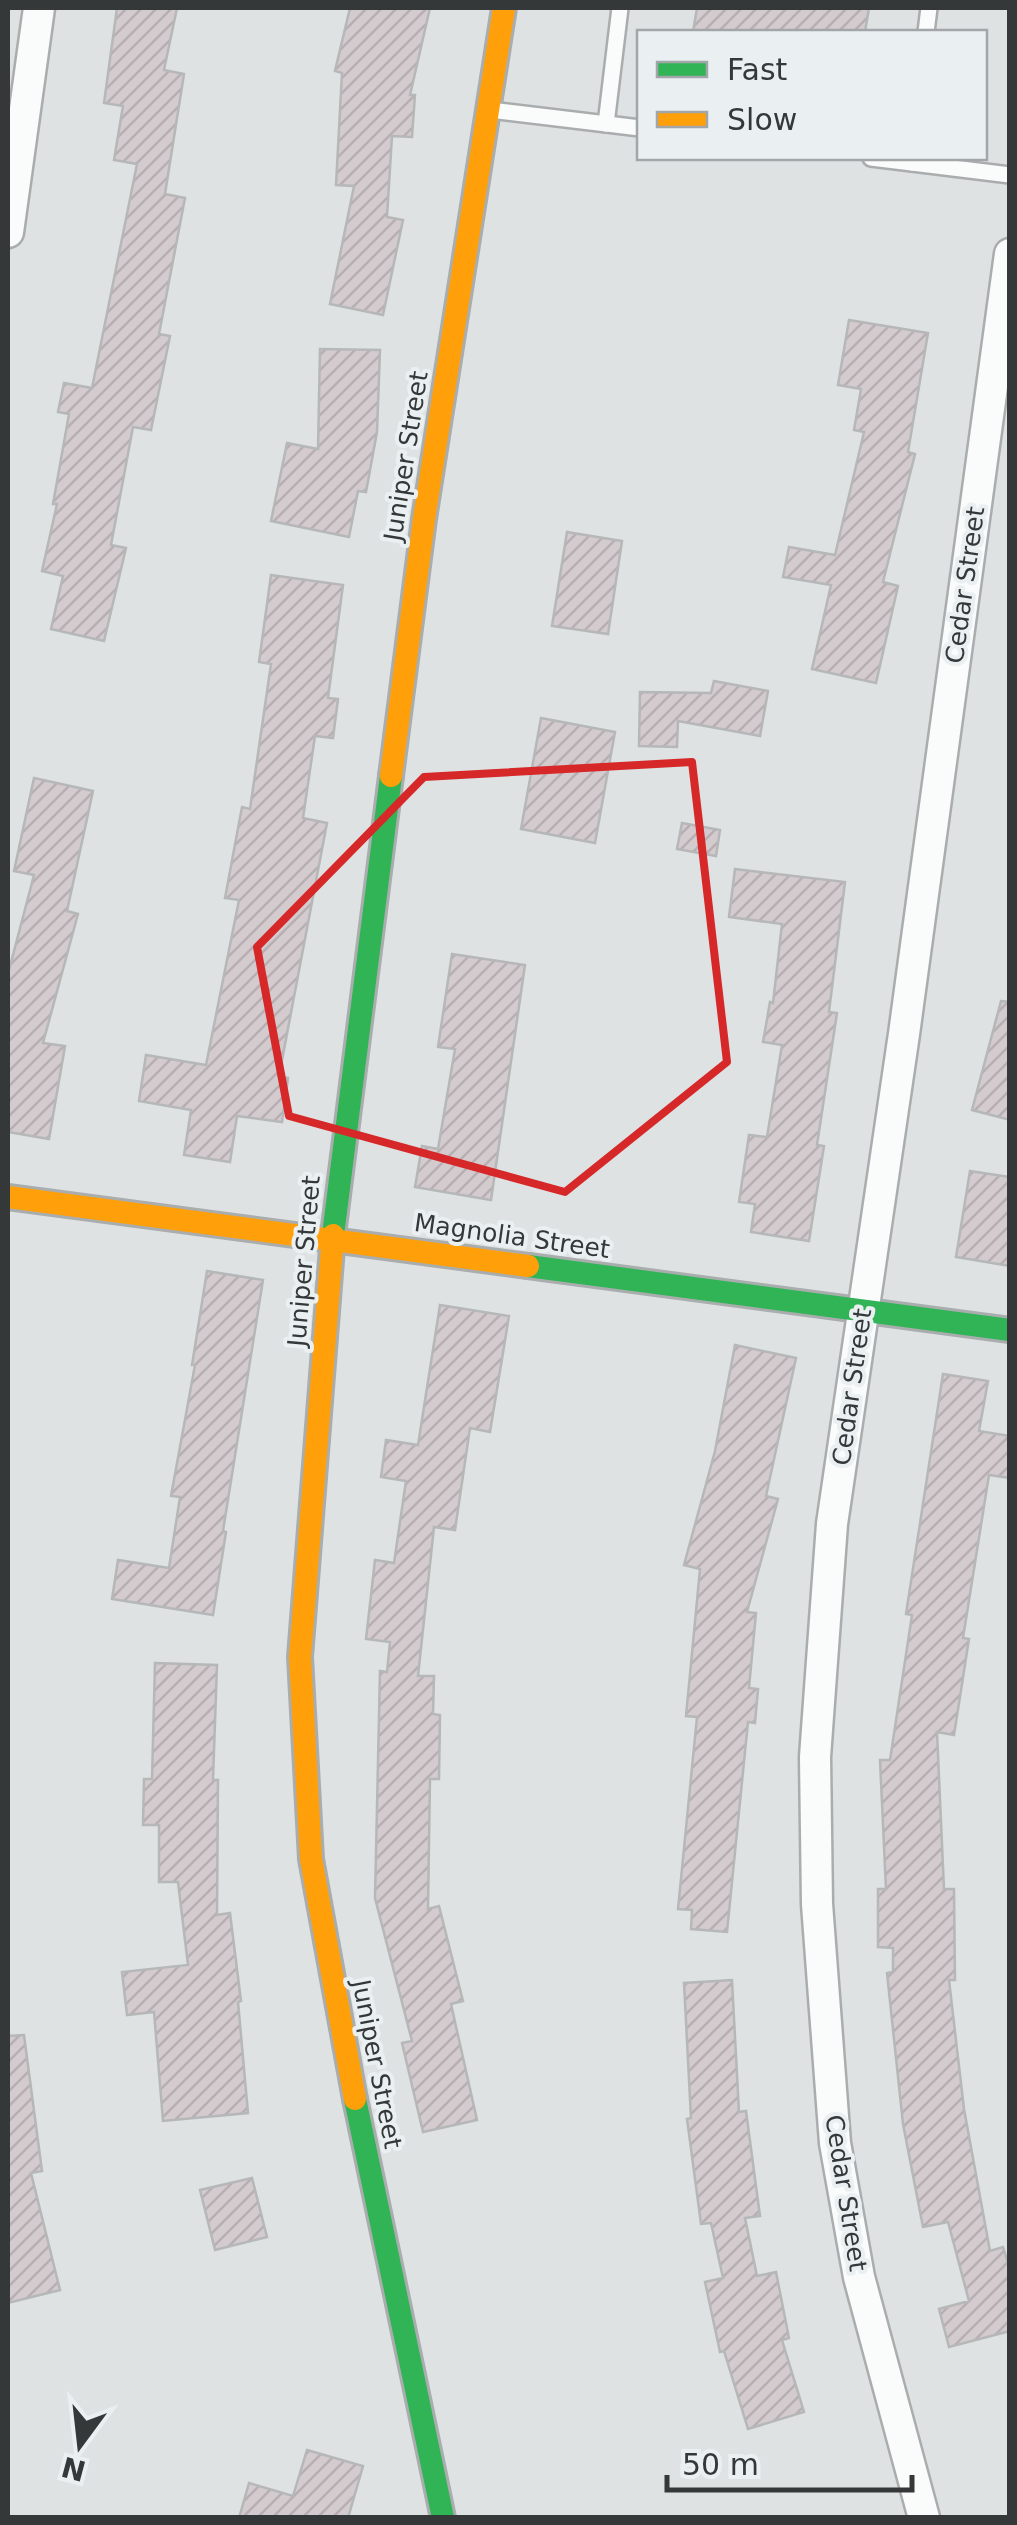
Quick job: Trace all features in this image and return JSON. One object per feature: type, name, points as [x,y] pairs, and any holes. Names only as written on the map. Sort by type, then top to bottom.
[{"type":"street","points":[[8,232],[39,8]]},
{"type":"street","name":"Juniper Street","points":[[443,2518],[367,2162],[311,1859],[300,1657],[332,1240],[424,519],[504,8]]},
{"type":"street","name":"Cedar Street","points":[[924,2518],[859,2276],[835,2143],[817,1904],[815,1757],[832,1524],[1010,254]]},
{"type":"street","name":"Magnolia Street","points":[[8,1197],[1010,1330]]},
{"type":"lane","points":[[606,124],[620,8]]},
{"type":"lane","points":[[488,110],[637,128]]},
{"type":"lane","points":[[912,160],[1010,175]]},
{"type":"highlighted area","points":[[692,762],[727,1062],[565,1192],[289,1116],[257,947],[424,777]]},
{"type":"building","points":[[117,8],[177,8],[164,70],[184,74],[165,194],[185,198],[159,334],[170,336],[151,430],[133,427],[111,545],[126,548],[104,641],[51,629],[63,576],[42,571],[57,504],[53,504],[69,414],[58,412],[64,383],[92,388],[137,164],[114,160],[123,106],[104,103]]},
{"type":"building","points":[[350,8],[430,8],[410,95],[415,95],[412,137],[392,136],[387,217],[403,220],[383,315],[330,304],[354,186],[336,185],[342,73],[335,71]]},
{"type":"building","points":[[697,8],[869,8],[865,30],[693,30]]},
{"type":"building","points":[[849,320],[928,333],[908,452],[915,454],[883,582],[898,586],[876,683],[812,669],[831,585],[783,577],[789,547],[835,555],[864,432],[854,430],[861,389],[838,385]]},
{"type":"building","points":[[320,349],[380,350],[377,432],[366,492],[358,491],[349,537],[271,521],[287,443],[318,449]]},
{"type":"building","points":[[567,532],[622,541],[608,634],[552,626]]},
{"type":"building","points":[[271,575],[343,585],[328,698],[338,699],[333,738],[315,736],[303,818],[327,823],[279,1076],[288,1078],[282,1122],[237,1116],[230,1162],[184,1155],[191,1110],[139,1101],[146,1055],[206,1065],[239,900],[225,898],[242,807],[250,809],[271,664],[259,662]]},
{"type":"building","points":[[714,681],[768,691],[760,736],[678,721],[677,747],[639,746],[640,692],[711,693]]},
{"type":"building","points":[[541,718],[615,732],[595,843],[521,829]]},
{"type":"building","points":[[34,778],[93,791],[67,911],[78,914],[43,1043],[65,1046],[49,1139],[8,1132],[8,974],[34,875],[14,871]]},
{"type":"building","points":[[682,823],[720,830],[716,856],[677,849]]},
{"type":"building","points":[[735,869],[845,882],[829,1012],[837,1013],[817,1145],[824,1146],[809,1241],[751,1232],[755,1204],[739,1202],[749,1135],[767,1137],[782,1045],[763,1042],[770,1002],[773,1003],[782,924],[729,917]]},
{"type":"building","points":[[452,954],[525,965],[491,1200],[415,1187],[422,1146],[438,1149],[455,1049],[438,1047]]},
{"type":"building","points":[[1001,1001],[1010,1002],[1010,1120],[972,1110]]},
{"type":"building","points":[[970,1171],[1010,1177],[1010,1266],[956,1257]]},
{"type":"building","points":[[207,1271],[263,1280],[213,1615],[112,1599],[118,1560],[169,1568],[180,1497],[171,1496],[195,1365]]},
{"type":"building","points":[[440,1305],[509,1316],[490,1432],[470,1428],[455,1530],[434,1527],[418,1676],[434,1676],[433,1714],[440,1715],[439,1779],[430,1779],[428,1909],[439,1906],[463,2001],[451,2004],[477,2120],[423,2132],[402,2043],[412,2041],[375,1898],[380,1671],[387,1672],[390,1642],[366,1639],[375,1560],[394,1563],[406,1481],[381,1477],[386,1440],[418,1445]]},
{"type":"building","points":[[735,1345],[796,1358],[766,1496],[778,1499],[747,1612],[756,1613],[749,1688],[758,1689],[755,1723],[748,1722],[727,1932],[691,1929],[692,1910],[678,1909],[697,1717],[686,1716],[700,1569],[684,1565],[715,1451]]},
{"type":"building","points":[[943,1374],[988,1381],[979,1431],[1010,1436],[1010,1478],[989,1475],[963,1638],[969,1639],[954,1735],[937,1732],[944,1889],[954,1889],[955,1980],[949,1980],[964,2109],[990,2251],[1003,2247],[1010,2269],[1010,2331],[949,2347],[939,2309],[969,2301],[948,2222],[923,2227],[903,2124],[887,1973],[893,1972],[893,1948],[878,1947],[878,1889],[886,1889],[880,1760],[890,1760],[912,1615],[906,1614]]},
{"type":"building","points":[[155,1663],[217,1665],[213,1780],[218,1780],[217,1915],[230,1913],[241,2001],[238,2002],[248,2113],[163,2121],[154,2012],[127,2015],[122,1972],[188,1965],[178,1882],[159,1882],[159,1825],[143,1825],[144,1779],[152,1779]]},
{"type":"building","points":[[732,1980],[739,2112],[746,2111],[760,2216],[745,2218],[757,2276],[776,2272],[789,2338],[782,2340],[804,2412],[748,2429],[724,2351],[720,2352],[705,2282],[723,2278],[711,2223],[701,2224],[687,2119],[691,2118],[684,1983]]},
{"type":"building","points":[[24,2035],[42,2171],[31,2173],[60,2290],[8,2303],[8,2036]]},
{"type":"building","points":[[252,2178],[267,2237],[215,2250],[200,2190]]},
{"type":"building","points":[[307,2450],[363,2466],[348,2518],[239,2518],[249,2483],[293,2496]]},
{"type":"traffic: fast","points":[[333,1235],[391,776]]},
{"type":"traffic: fast","points":[[528,1266],[1010,1330]]},
{"type":"traffic: fast","points":[[355,2099],[443,2518]]},
{"type":"traffic: slow","points":[[391,776],[424,519],[504,8]]},
{"type":"traffic: slow","points":[[8,1197],[528,1266]]},
{"type":"traffic: slow","points":[[333,1235],[300,1657],[311,1859],[355,2099]]}]
